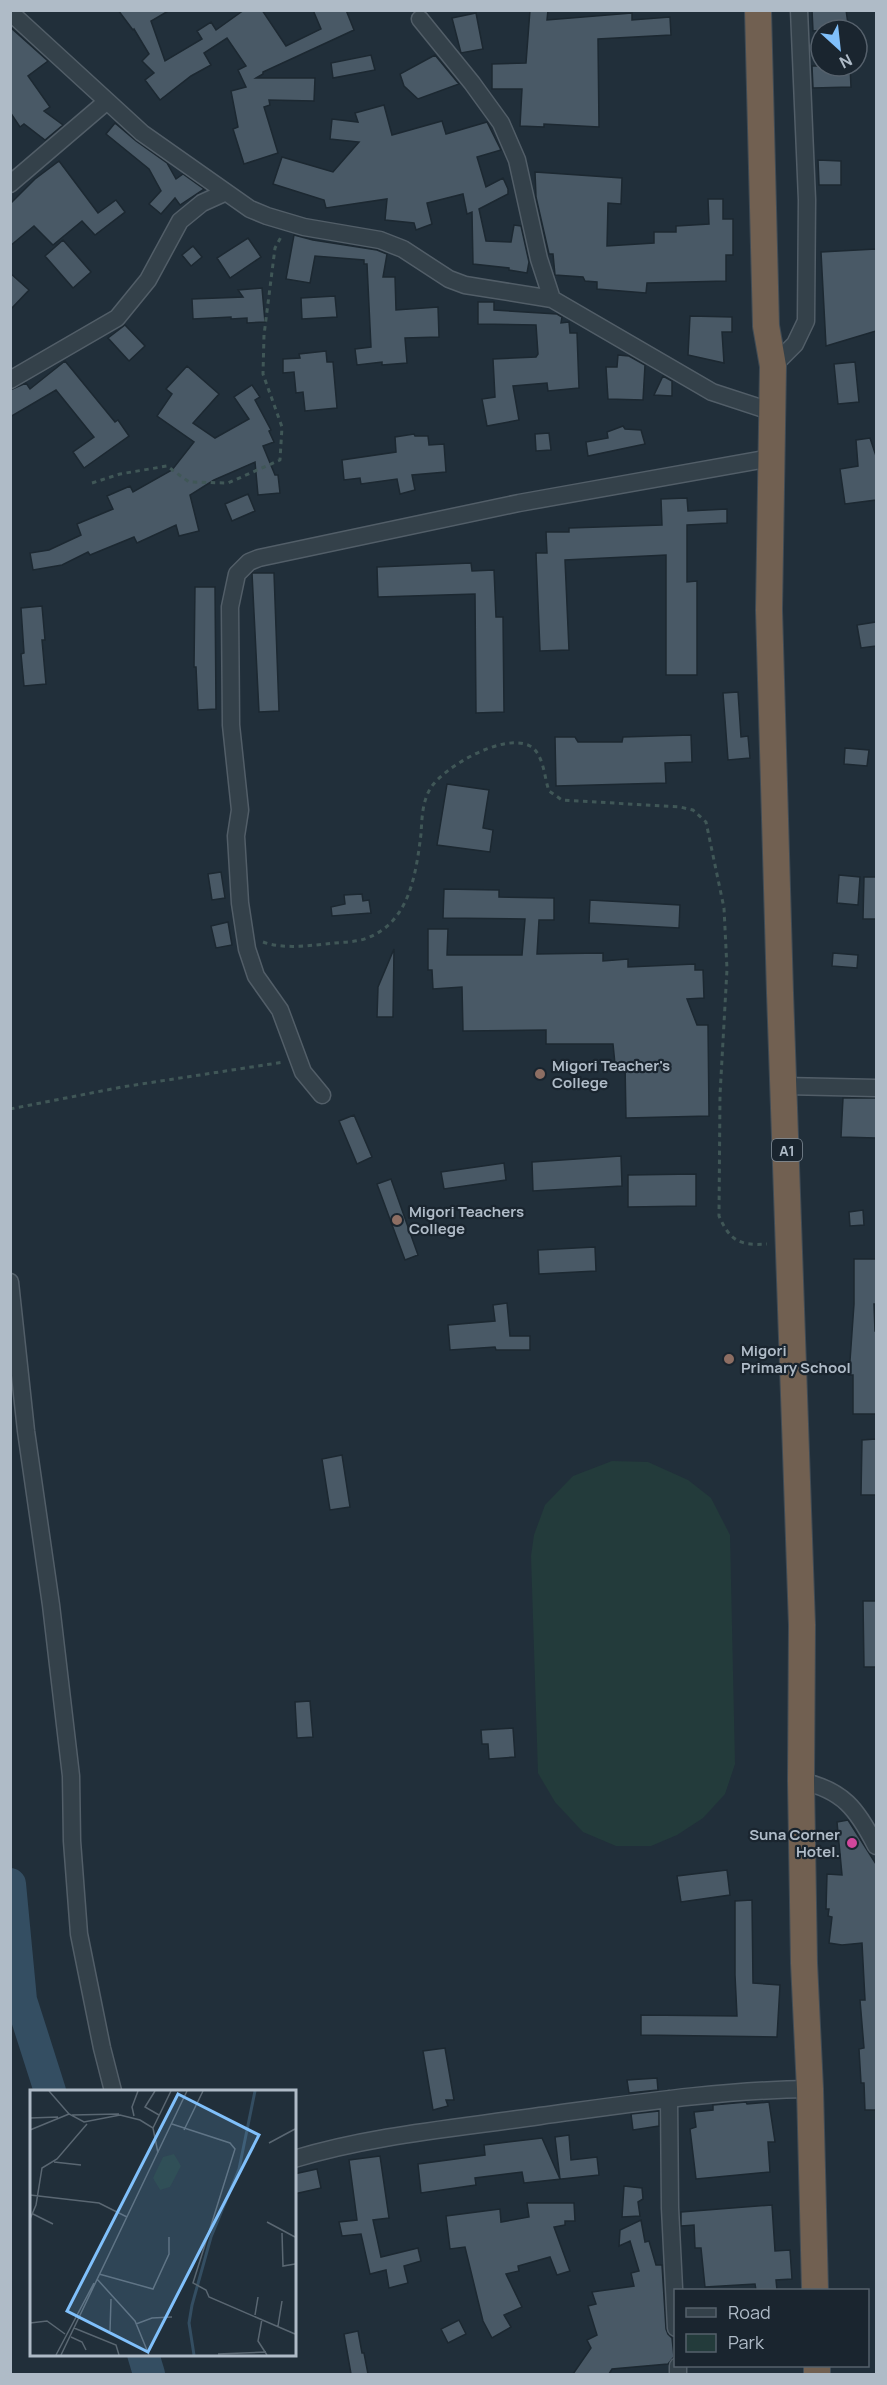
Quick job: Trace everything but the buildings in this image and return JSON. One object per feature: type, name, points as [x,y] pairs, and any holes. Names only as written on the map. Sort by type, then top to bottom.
[{"type":"highway","name":"A1","points":[[758,10],[766,326],[773,366],[769,610],[802,1625],[801,1781],[804,1963],[815,2289]]},
{"type":"street","points":[[773,366],[795,344],[806,321],[807,200],[799,10]]},
{"type":"street","points":[[10,12],[142,134],[224,193],[250,208],[290,224],[380,240],[403,249],[449,279],[465,285],[552,299],[712,392],[771,411]]},
{"type":"street","points":[[420,19],[501,123],[517,160],[539,259],[552,299]]},
{"type":"street","points":[[10,184],[106,102]]},
{"type":"street","points":[[10,380],[117,318],[148,280],[180,221],[202,203],[224,193]]},
{"type":"street","points":[[322,1095],[312,1085],[297,1060],[288,1027],[280,1010],[256,976],[247,949],[236,858],[236,836],[240,810],[231,725],[230,607],[234,582],[243,566],[249,561],[271,555],[389,529],[771,458]]},
{"type":"street","points":[[785,1086],[876,1089]]},
{"type":"street","points":[[10,1282],[26,1431],[51,1605],[71,1776],[72,1841],[79,1935],[113,2090]]},
{"type":"street","points":[[801,1781],[820,1785],[845,1801],[862,1819],[876,1846]]},
{"type":"street","points":[[296,2159],[357,2144],[478,2124],[669,2099],[765,2090],[810,2089]]},
{"type":"street","points":[[669,2099],[674,2304]]},
{"type":"path","points":[[92,483],[120,474],[167,466],[189,482],[228,483],[280,460],[282,428],[263,374],[264,334],[274,248],[290,224]]},
{"type":"path","points":[[244,928],[264,943],[295,945],[367,938],[386,927],[403,908],[416,872],[423,812],[431,788],[458,764],[496,745],[511,743],[529,746],[538,753],[549,791],[562,800],[680,807],[693,810],[706,822],[724,908],[728,969],[720,1095],[717,1200],[719,1216],[725,1230],[733,1239],[742,1243],[754,1245],[790,1242]]},
{"type":"path","points":[[10,1109],[122,1087],[297,1060]]},
{"type":"green space","points":[[612,1461],[648,1462],[688,1480],[711,1498],[730,1535],[735,1764],[725,1794],[703,1818],[677,1835],[651,1846],[616,1846],[583,1832],[555,1802],[538,1773],[531,1556],[534,1535],[545,1505],[573,1476]]},
{"type":"waterway","points":[[10,1884],[21,2000],[50,2090]]},
{"type":"waterway","points":[[143,2355],[149,2374]]},
{"type":"place","name":"Migori Teacher's College","points":[[540,1074]]},
{"type":"place","name":"Migori Teachers College","points":[[397,1220]]},
{"type":"place","name":"Migori Primary School","points":[[729,1359]]},
{"type":"place","name":"Suna Corner Hotel.","points":[[852,1843]]}]
